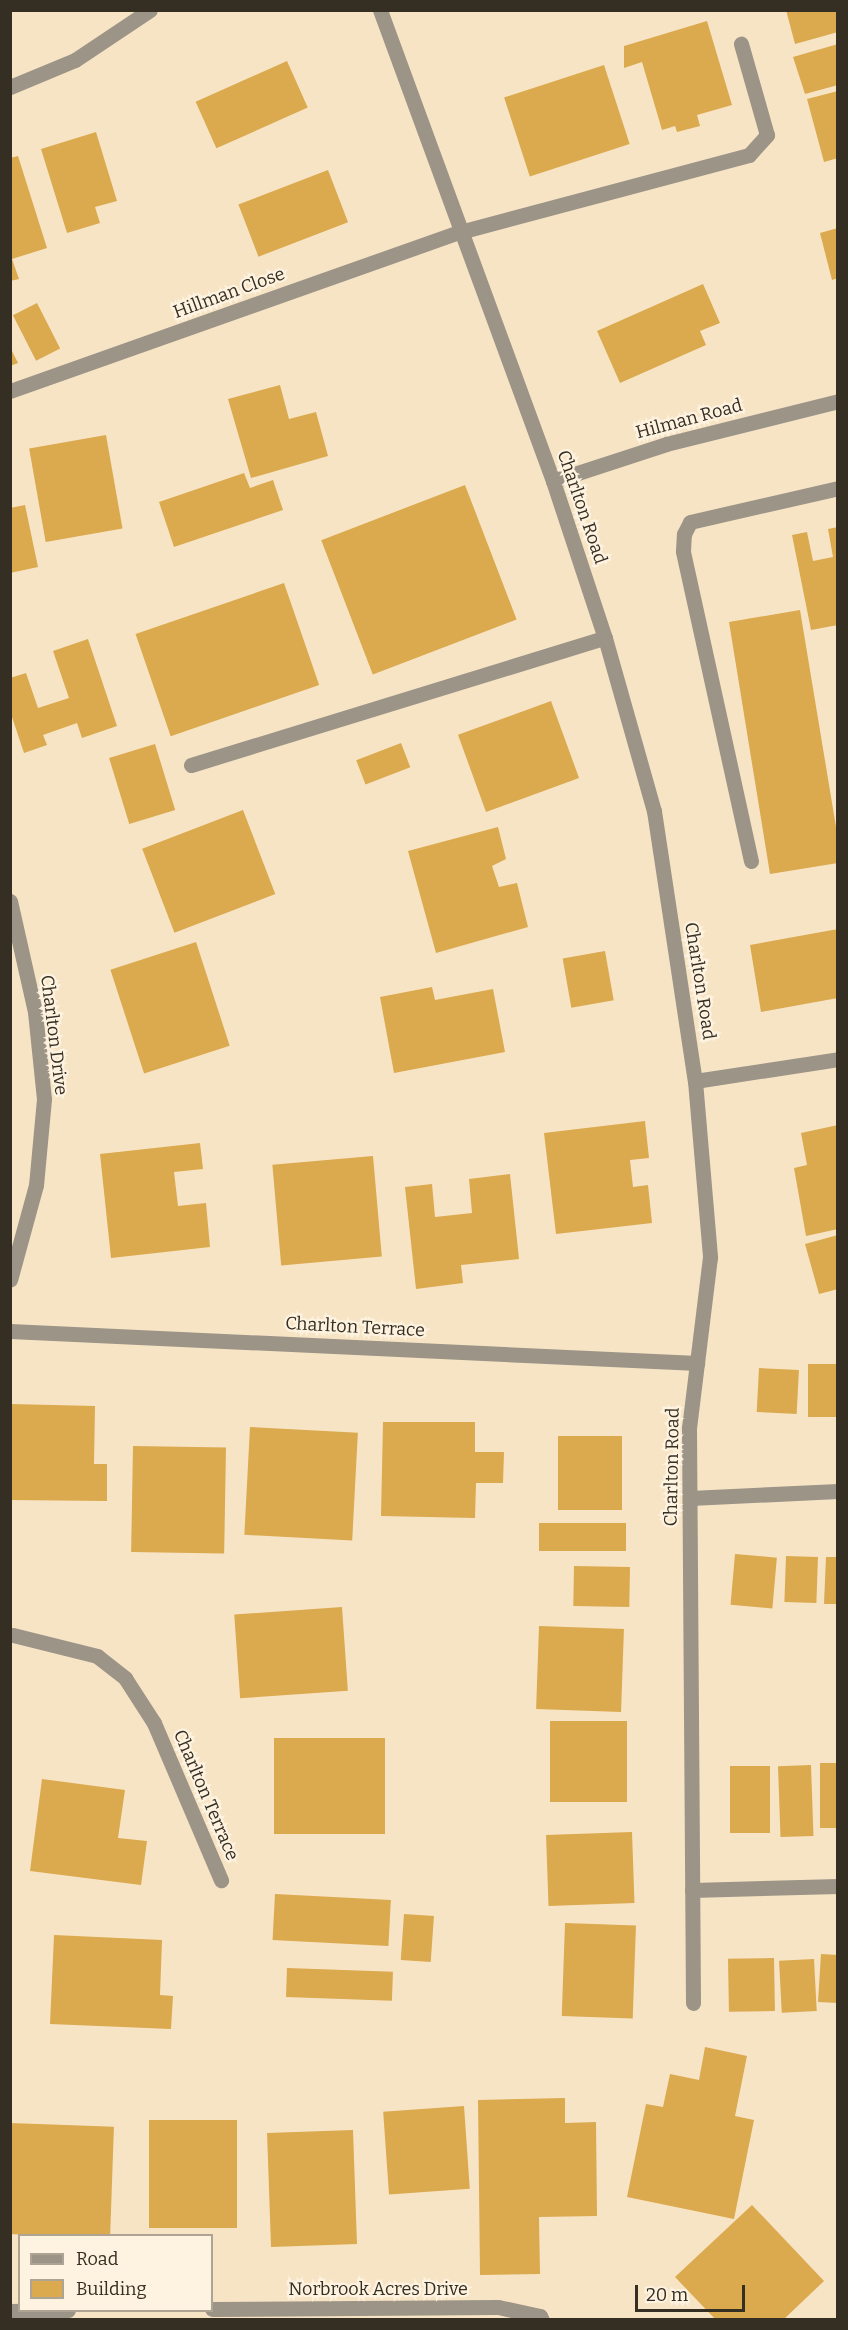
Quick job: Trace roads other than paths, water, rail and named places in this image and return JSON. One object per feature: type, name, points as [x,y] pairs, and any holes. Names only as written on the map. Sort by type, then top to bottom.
[{"type":"street","points":[[10,87],[75,60],[150,10]]},
{"type":"street","name":"Charlton Road","points":[[380,10],[553,481],[605,638],[654,811],[695,1080],[710,1257],[689,1428],[693,2002]]},
{"type":"street","name":"Hillman Close","points":[[10,391],[460,232],[748,155],[766,135],[741,44]]},
{"type":"street","name":"Hilman Road","points":[[553,481],[666,444],[837,400]]},
{"type":"street","points":[[751,861],[683,551],[684,534],[690,522],[837,488]]},
{"type":"street","points":[[192,765],[605,638]]},
{"type":"street","name":"Charlton Drive","points":[[10,901],[35,1012],[44,1099],[36,1185],[10,1280]]},
{"type":"street","points":[[695,1080],[837,1059]]},
{"type":"street","name":"Charlton Terrace","points":[[10,1331],[697,1363]]},
{"type":"street","points":[[690,1498],[837,1491]]},
{"type":"street","name":"Charlton Terrace","points":[[11,1639],[97,1656],[125,1678],[154,1723],[221,1880]]},
{"type":"street","points":[[692,1890],[837,1886]]},
{"type":"street","name":"Norbrook Acres Drive","points":[[213,2309],[498,2307],[540,2316],[543,2319]]}]
